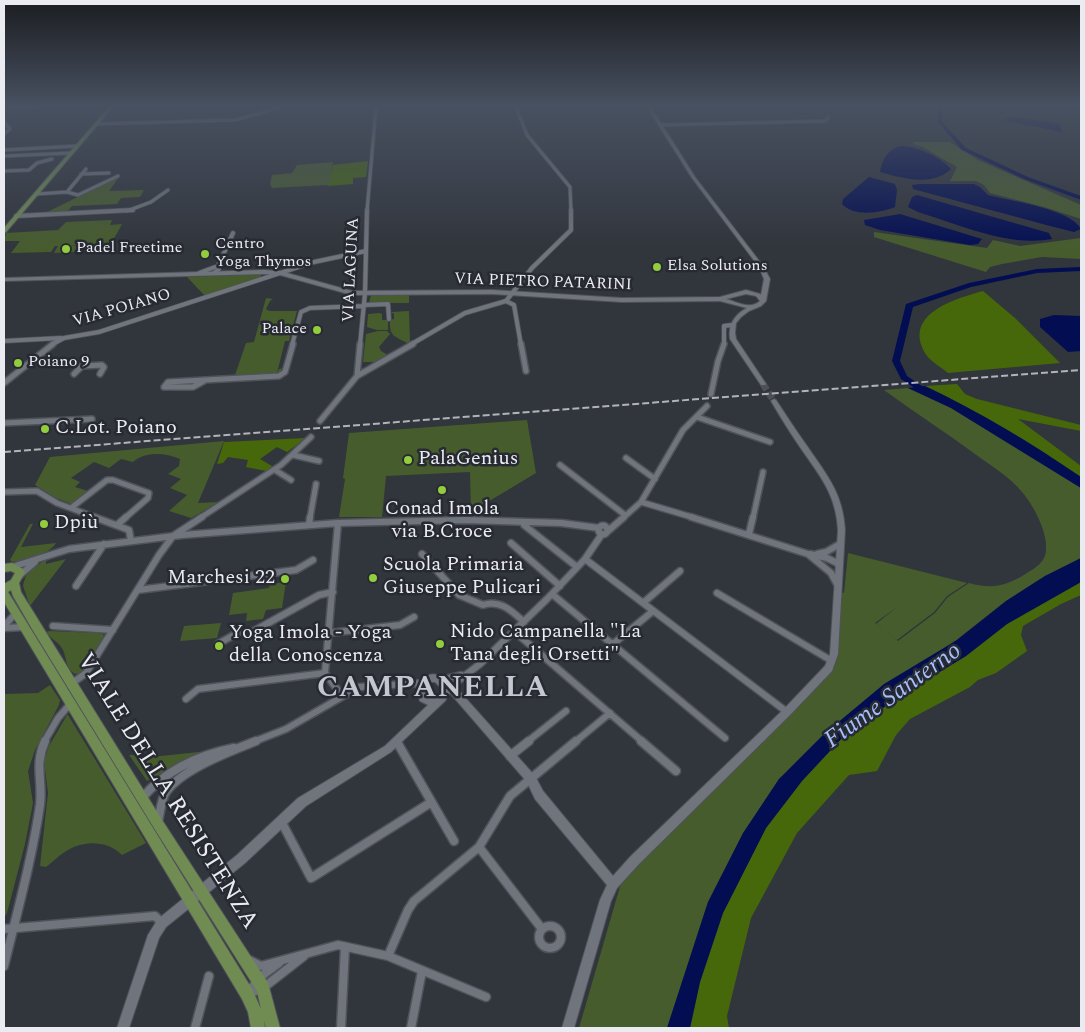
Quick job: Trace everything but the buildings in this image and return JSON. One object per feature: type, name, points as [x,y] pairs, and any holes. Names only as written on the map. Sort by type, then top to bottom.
[{"type":"main road","points":[[4,231],[69,155]]},
{"type":"main road","points":[[679,155],[693,177],[761,267],[767,279],[761,304],[742,312],[732,324],[733,339],[762,384]]},
{"type":"main road","name":"VIA PIETRO PATARINI","points":[[4,280],[199,273],[217,268],[230,272],[280,273],[342,291],[365,294],[474,291],[605,300],[720,299],[754,307]]},
{"type":"main road","name":"VIA PIETRO PATARINI","points":[[720,299],[765,288]]},
{"type":"main road","points":[[746,292],[758,295],[763,300]]},
{"type":"main road","points":[[737,294],[734,298],[742,312]]},
{"type":"main road","points":[[568,1028],[606,900],[614,884],[680,815],[823,676],[832,661],[836,630],[842,531],[841,514],[835,495],[826,478],[774,402]]},
{"type":"main road","name":"VIALE DELLA RESISTENZA","points":[[8,568],[18,570],[16,593],[135,786],[195,895],[241,954],[260,984],[272,1028]]},
{"type":"main road","points":[[4,589],[17,579]]},
{"type":"main road","name":"VIALE DELLA RESISTENZA","points":[[4,594],[71,702],[158,824],[247,994],[255,1012],[258,1028]]},
{"type":"main road","points":[[419,720],[425,709],[422,696],[424,683],[430,679],[441,680],[445,685],[446,692],[531,779],[539,795],[614,884]]},
{"type":"main road","points":[[422,696],[435,701],[446,692]]},
{"type":"main road","points":[[123,1028],[154,935],[162,923],[241,859],[302,802],[380,756],[397,742],[446,692]]},
{"type":"street","points":[[4,156],[23,155]]},
{"type":"street","name":"VIA LAGUNA","points":[[357,376],[365,294],[367,204],[372,155]]},
{"type":"street","points":[[320,421],[357,376],[465,313],[506,301],[532,268],[568,235],[572,227],[570,187],[543,155]]},
{"type":"street","points":[[4,171],[29,170],[37,163],[47,162],[52,159]]},
{"type":"street","points":[[67,192],[86,169]]},
{"type":"street","points":[[81,174],[109,173]]},
{"type":"street","points":[[36,194],[67,192],[78,195],[118,176]]},
{"type":"street","points":[[16,216],[131,211],[151,202],[168,190]]},
{"type":"street","points":[[217,268],[233,233]]},
{"type":"street","name":"VIA POIANO","points":[[4,383],[51,345],[63,338],[75,338],[99,332],[320,260],[366,251]]},
{"type":"street","points":[[259,280],[263,278],[264,272]]},
{"type":"street","points":[[506,301],[514,305],[526,372]]},
{"type":"street","points":[[197,382],[192,387],[164,387],[168,382],[197,382],[282,375],[285,372],[301,312],[310,308],[388,304],[389,319]]},
{"type":"street","points":[[711,394],[718,361],[726,342],[723,329],[724,326],[732,324]]},
{"type":"street","points":[[4,341],[63,338]]},
{"type":"street","points":[[74,374],[82,366],[102,365],[104,367],[100,374]]},
{"type":"street","points":[[8,568],[69,549],[104,544],[173,536],[338,523],[465,520],[561,523],[603,530],[641,502],[683,430],[707,406]]},
{"type":"street","points":[[697,417],[770,442]]},
{"type":"street","points":[[4,423],[92,419]]},
{"type":"street","points":[[71,684],[86,673],[159,555],[173,536],[275,470],[311,437]]},
{"type":"street","points":[[293,455],[319,461]]},
{"type":"street","points":[[626,458],[656,478]]},
{"type":"street","points":[[560,465],[625,515]]},
{"type":"street","points":[[275,470],[291,480]]},
{"type":"street","points":[[749,534],[763,472]]},
{"type":"street","points":[[71,508],[108,480],[113,480],[149,493],[148,498],[117,525]]},
{"type":"street","points":[[309,525],[316,484]]},
{"type":"street","points":[[4,492],[37,491],[57,503],[130,531],[131,541]]},
{"type":"street","points":[[641,502],[828,558],[839,564]]},
{"type":"street","points":[[338,523],[325,673],[342,696]]},
{"type":"street","points":[[524,525],[577,567]]},
{"type":"street","points":[[446,692],[515,632],[560,586],[602,538],[603,530]]},
{"type":"street","points":[[511,543],[560,586]]},
{"type":"street","points":[[76,586],[104,544]]},
{"type":"street","points":[[811,554],[826,552],[840,544]]},
{"type":"street","points":[[422,554],[459,595],[483,605],[489,602],[496,602],[524,622]]},
{"type":"street","points":[[811,554],[831,573],[838,586]]},
{"type":"street","points":[[17,579],[24,570],[45,556]]},
{"type":"street","points":[[585,559],[787,712]]},
{"type":"street","points":[[138,590],[296,570],[313,560]]},
{"type":"street","points":[[818,561],[825,564],[839,564]]},
{"type":"street","points":[[643,603],[680,571]]},
{"type":"street","points":[[218,644],[238,632],[252,632],[319,595],[333,592]]},
{"type":"street","points":[[717,593],[832,661]]},
{"type":"street","points":[[552,594],[725,738]]},
{"type":"street","points":[[613,644],[653,611]]},
{"type":"street","points":[[4,627],[14,618],[16,613]]},
{"type":"street","points":[[329,633],[400,624],[414,616]]},
{"type":"street","points":[[53,626],[114,630]]},
{"type":"street","points":[[4,627],[25,628]]},
{"type":"street","points":[[515,632],[676,771]]},
{"type":"street","points":[[186,699],[198,689],[325,673]]},
{"type":"street","points":[[441,680],[468,673]]},
{"type":"street","points":[[158,824],[165,794],[174,783],[192,771],[244,746],[286,729],[342,696],[365,686],[424,683]]},
{"type":"street","points":[[404,685],[422,696]]},
{"type":"street","points":[[4,966],[14,928],[41,797],[37,769],[41,750],[64,709],[71,702]]},
{"type":"street","points":[[510,756],[566,712]]},
{"type":"street","points":[[388,956],[408,910],[414,901],[479,847],[506,800],[610,713]]},
{"type":"street","points":[[397,742],[430,803],[454,841]]},
{"type":"street","points":[[141,799],[194,759],[207,754],[244,746]]},
{"type":"street","points":[[281,821],[311,878],[430,803]]},
{"type":"street","points":[[479,847],[542,930]]},
{"type":"street","points":[[4,929],[155,916],[162,923]]},
{"type":"street","points":[[247,994],[306,955],[327,946],[345,947],[388,956],[486,996]]},
{"type":"street","points":[[341,1028],[345,947]]},
{"type":"street","points":[[241,954],[260,966],[306,955]]},
{"type":"street","points":[[260,984],[283,960]]},
{"type":"street","points":[[411,1028],[422,971]]},
{"type":"street","points":[[195,1028],[209,976]]},
{"type":"green space","points":[[937,155],[970,155],[1081,205],[1081,219],[990,193],[984,185],[976,181],[950,181],[957,167]]},
{"type":"green space","points":[[368,161],[366,177],[353,178],[353,184],[328,186],[333,165]]},
{"type":"green space","points":[[333,162],[329,185],[272,188],[270,184],[272,175],[292,173],[297,165]]},
{"type":"green space","points":[[119,177],[109,191],[144,190],[140,197],[121,198],[117,204],[72,206],[67,212],[45,213]]},
{"type":"green space","points":[[112,220],[110,225],[122,224],[111,244],[65,246],[78,246],[74,252],[54,253],[58,246],[55,246],[51,252],[11,253],[20,241],[4,241],[6,233],[58,230],[66,222]]},
{"type":"green space","points":[[874,232],[987,248],[993,240],[1020,246],[1081,238],[1081,259],[1042,257],[990,267],[986,272],[874,237]]},
{"type":"green space","points":[[261,274],[261,278],[205,296],[187,277]]},
{"type":"green space","points":[[983,291],[1015,318],[1060,363],[948,373],[929,358],[920,342],[920,330],[925,320],[945,304]]},
{"type":"green space","points":[[409,294],[409,303],[369,303],[371,295]]},
{"type":"green space","points":[[266,298],[273,299],[266,309],[269,311],[297,311],[289,341],[285,341],[277,373],[279,369],[283,368],[277,374],[269,376],[270,373],[235,375],[246,343],[254,342]]},
{"type":"green space","points":[[409,311],[409,344],[392,333],[390,320],[394,319],[394,314],[391,312]]},
{"type":"green space","points":[[368,314],[382,314],[382,320],[388,320],[388,330],[377,330],[367,327]]},
{"type":"green space","points":[[387,331],[390,334],[379,347],[381,351],[388,355],[376,362],[363,362],[366,334]]},
{"type":"green space","points":[[957,384],[965,394],[977,399],[1081,425],[1081,431],[1018,419],[1081,466],[1081,477],[1005,428],[925,386]]},
{"type":"green space","points":[[908,388],[951,408],[1081,488],[1081,558],[1045,576],[1006,601],[779,779],[743,834],[708,902],[667,1028],[579,1028],[621,883],[805,699],[834,667],[837,655],[840,592],[844,593],[848,553],[967,583],[947,596],[934,612],[897,640],[887,632],[898,641],[935,613],[948,597],[969,583],[994,586],[1008,583],[1038,566],[1044,558],[1046,551],[1045,536],[1031,505],[1027,498],[1006,476],[884,390]],"holes":[[[897,607],[876,624],[875,623]]]},
{"type":"green space","points":[[527,420],[536,473],[471,512],[470,472],[386,476],[382,517],[339,517],[349,433]]},
{"type":"green space","points":[[306,438],[287,452],[277,447],[260,459],[272,466],[271,472],[246,467],[248,460],[228,457],[223,463],[217,464],[224,442]]},
{"type":"green space","points":[[224,441],[198,503],[219,502],[191,518],[169,511],[187,495],[170,488],[181,479],[168,474],[179,466],[180,459],[168,455],[144,456],[133,462],[121,459],[109,468],[94,462],[71,478],[80,482],[75,487],[88,491],[72,504],[56,498],[35,485],[50,457]]},
{"type":"green space","points":[[30,524],[33,524],[21,547],[56,543],[42,554],[12,562],[10,560]]},
{"type":"green space","points":[[66,559],[30,606],[23,586],[28,573],[46,560],[46,564]]},
{"type":"green space","points":[[286,582],[282,608],[266,610],[263,619],[246,621],[247,613],[229,615],[233,593],[269,588],[270,584]]},
{"type":"green space","points":[[1081,582],[1081,595],[1023,626],[1021,635],[1027,651],[996,673],[978,680],[970,687],[910,719],[896,735],[877,771],[849,775],[797,833],[751,918],[727,1016],[729,1028],[690,1028],[700,982],[723,913],[766,828],[802,781],[843,737],[898,697],[966,656],[1007,624]]},
{"type":"green space","points":[[221,623],[217,638],[180,641],[184,626]]},
{"type":"green space","points":[[46,632],[98,633],[103,634],[104,637],[84,672],[75,674],[68,666],[61,647]]},
{"type":"green space","points":[[50,685],[60,700],[35,750],[28,771],[33,803],[25,844],[7,913],[4,918],[4,694],[38,693]]},
{"type":"green space","points":[[67,715],[146,843],[122,855],[110,847],[89,843],[65,852],[46,867],[40,866],[48,793],[44,761],[49,746]]},
{"type":"green space","points":[[208,751],[197,754],[147,781],[129,755],[161,756]]},
{"type":"water","points":[[931,155],[951,169],[944,175],[935,178],[917,180],[897,177],[880,172],[886,156]]},
{"type":"water","points":[[869,177],[895,184],[897,190],[895,207],[867,213],[853,211],[842,204],[843,199]]},
{"type":"water","points":[[974,184],[988,195],[1039,207],[1065,216],[1075,222],[1081,229],[1074,232],[913,189],[912,185]]},
{"type":"water","points":[[917,195],[1049,233],[1052,239],[1018,240],[967,228],[908,207],[912,197]]},
{"type":"water","points":[[900,214],[982,239],[978,244],[970,245],[880,230],[865,225],[864,220]]},
{"type":"water","points":[[1054,315],[1081,316],[1081,351],[1068,352],[1040,327],[1040,319]]},
{"type":"water","points":[[925,386],[985,417],[1062,464],[1081,477],[1081,488],[951,408],[908,388]]},
{"type":"water","points":[[1081,558],[1081,582],[1007,624],[966,656],[898,697],[843,737],[802,781],[766,828],[723,913],[700,982],[690,1028],[667,1028],[708,902],[743,833],[779,779],[824,734],[884,684],[957,640],[1006,601],[1045,576]]},
{"type":"waterway","name":"Fiume Santerno","points":[[977,155],[1026,178],[1081,198]]},
{"type":"waterway","name":"Fiume Santerno","points":[[928,393],[904,377],[896,361],[909,306],[969,285],[1037,271],[1081,269]]},
{"type":"tunnel","points":[[763,384],[774,401]]},
{"type":"railway","points":[[4,452],[1081,370]]},
{"type":"place","name":"Padel Freetime","points":[[66,249]]},
{"type":"place","name":"Centro Yoga Thymos","points":[[205,254]]},
{"type":"place","name":"Elsa Solutions","points":[[657,267]]},
{"type":"place","name":"Palace","points":[[317,330]]},
{"type":"place","name":"Poiano 9","points":[[18,363]]},
{"type":"place","name":"C.Lot. Poiano","points":[[45,429]]},
{"type":"place","name":"PalaGenius","points":[[408,460]]},
{"type":"place","name":"Conad Imola via B.Croce","points":[[442,490]]},
{"type":"place","name":"Dpiù","points":[[44,524]]},
{"type":"place","name":"Scuola Primaria Giuseppe Pulicari","points":[[373,578]]},
{"type":"place","name":"Marchesi 22","points":[[285,579]]},
{"type":"place","name":"Nido Campanella \"La Tana degli Orsetti\"","points":[[440,644]]},
{"type":"place","name":"Yoga Imola - Yoga della Conoscenza","points":[[219,646]]},
{"type":"district","name":"CAMPANELLA","points":[[433,690]]}]
